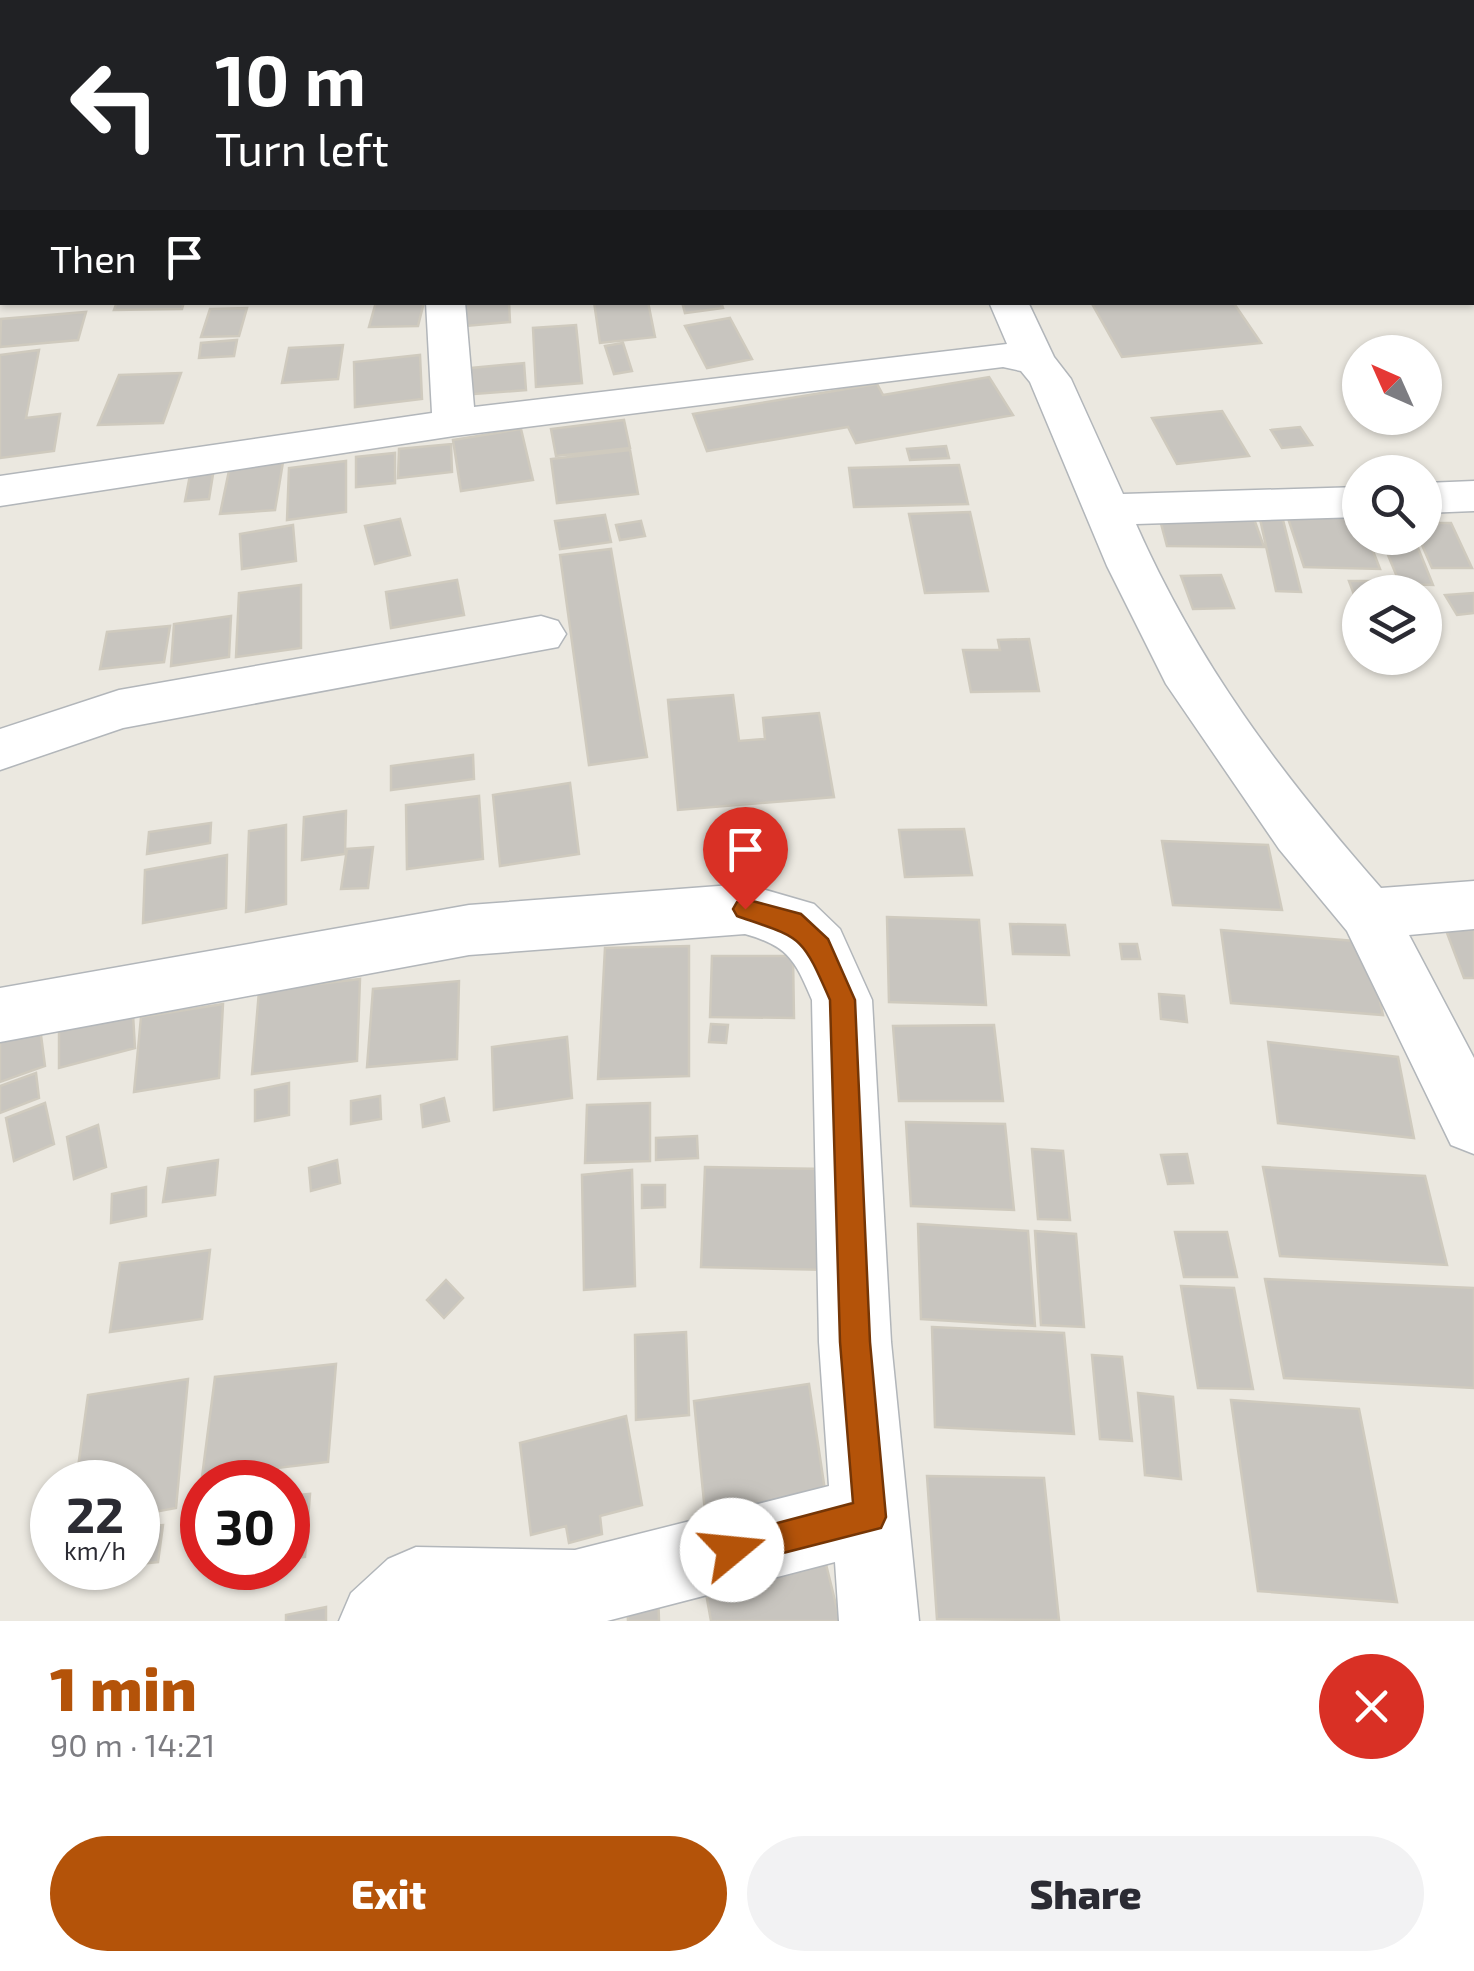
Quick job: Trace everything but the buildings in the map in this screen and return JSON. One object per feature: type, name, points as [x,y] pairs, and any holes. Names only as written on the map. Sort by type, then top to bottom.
[{"type":"street","points":[[445,305],[454,423]]},
{"type":"street","points":[[1009,305],[1035,361],[1050,379],[1107,510],[1192,684],[1299,833],[1368,914],[1474,1123]]},
{"type":"street","points":[[0,491],[454,423],[1003,355],[1035,361]]},
{"type":"street","points":[[1442,497],[1474,496]]},
{"type":"street","points":[[1107,510],[1342,503]]},
{"type":"street","points":[[0,750],[120,709],[540,634]]},
{"type":"street","points":[[1368,914],[1474,905]]},
{"type":"street","points":[[13,1004],[468,930],[745,909],[793,922],[819,947],[842,1000],[855,1342],[879,1621]]},
{"type":"street","points":[[378,1621],[416,1587],[575,1590],[786,1533],[870,1517]]},
{"type":"route","points":[[732,1550],[840,1520],[870,1517],[855,1342],[842,1000],[819,947],[793,922],[745,909]]}]
